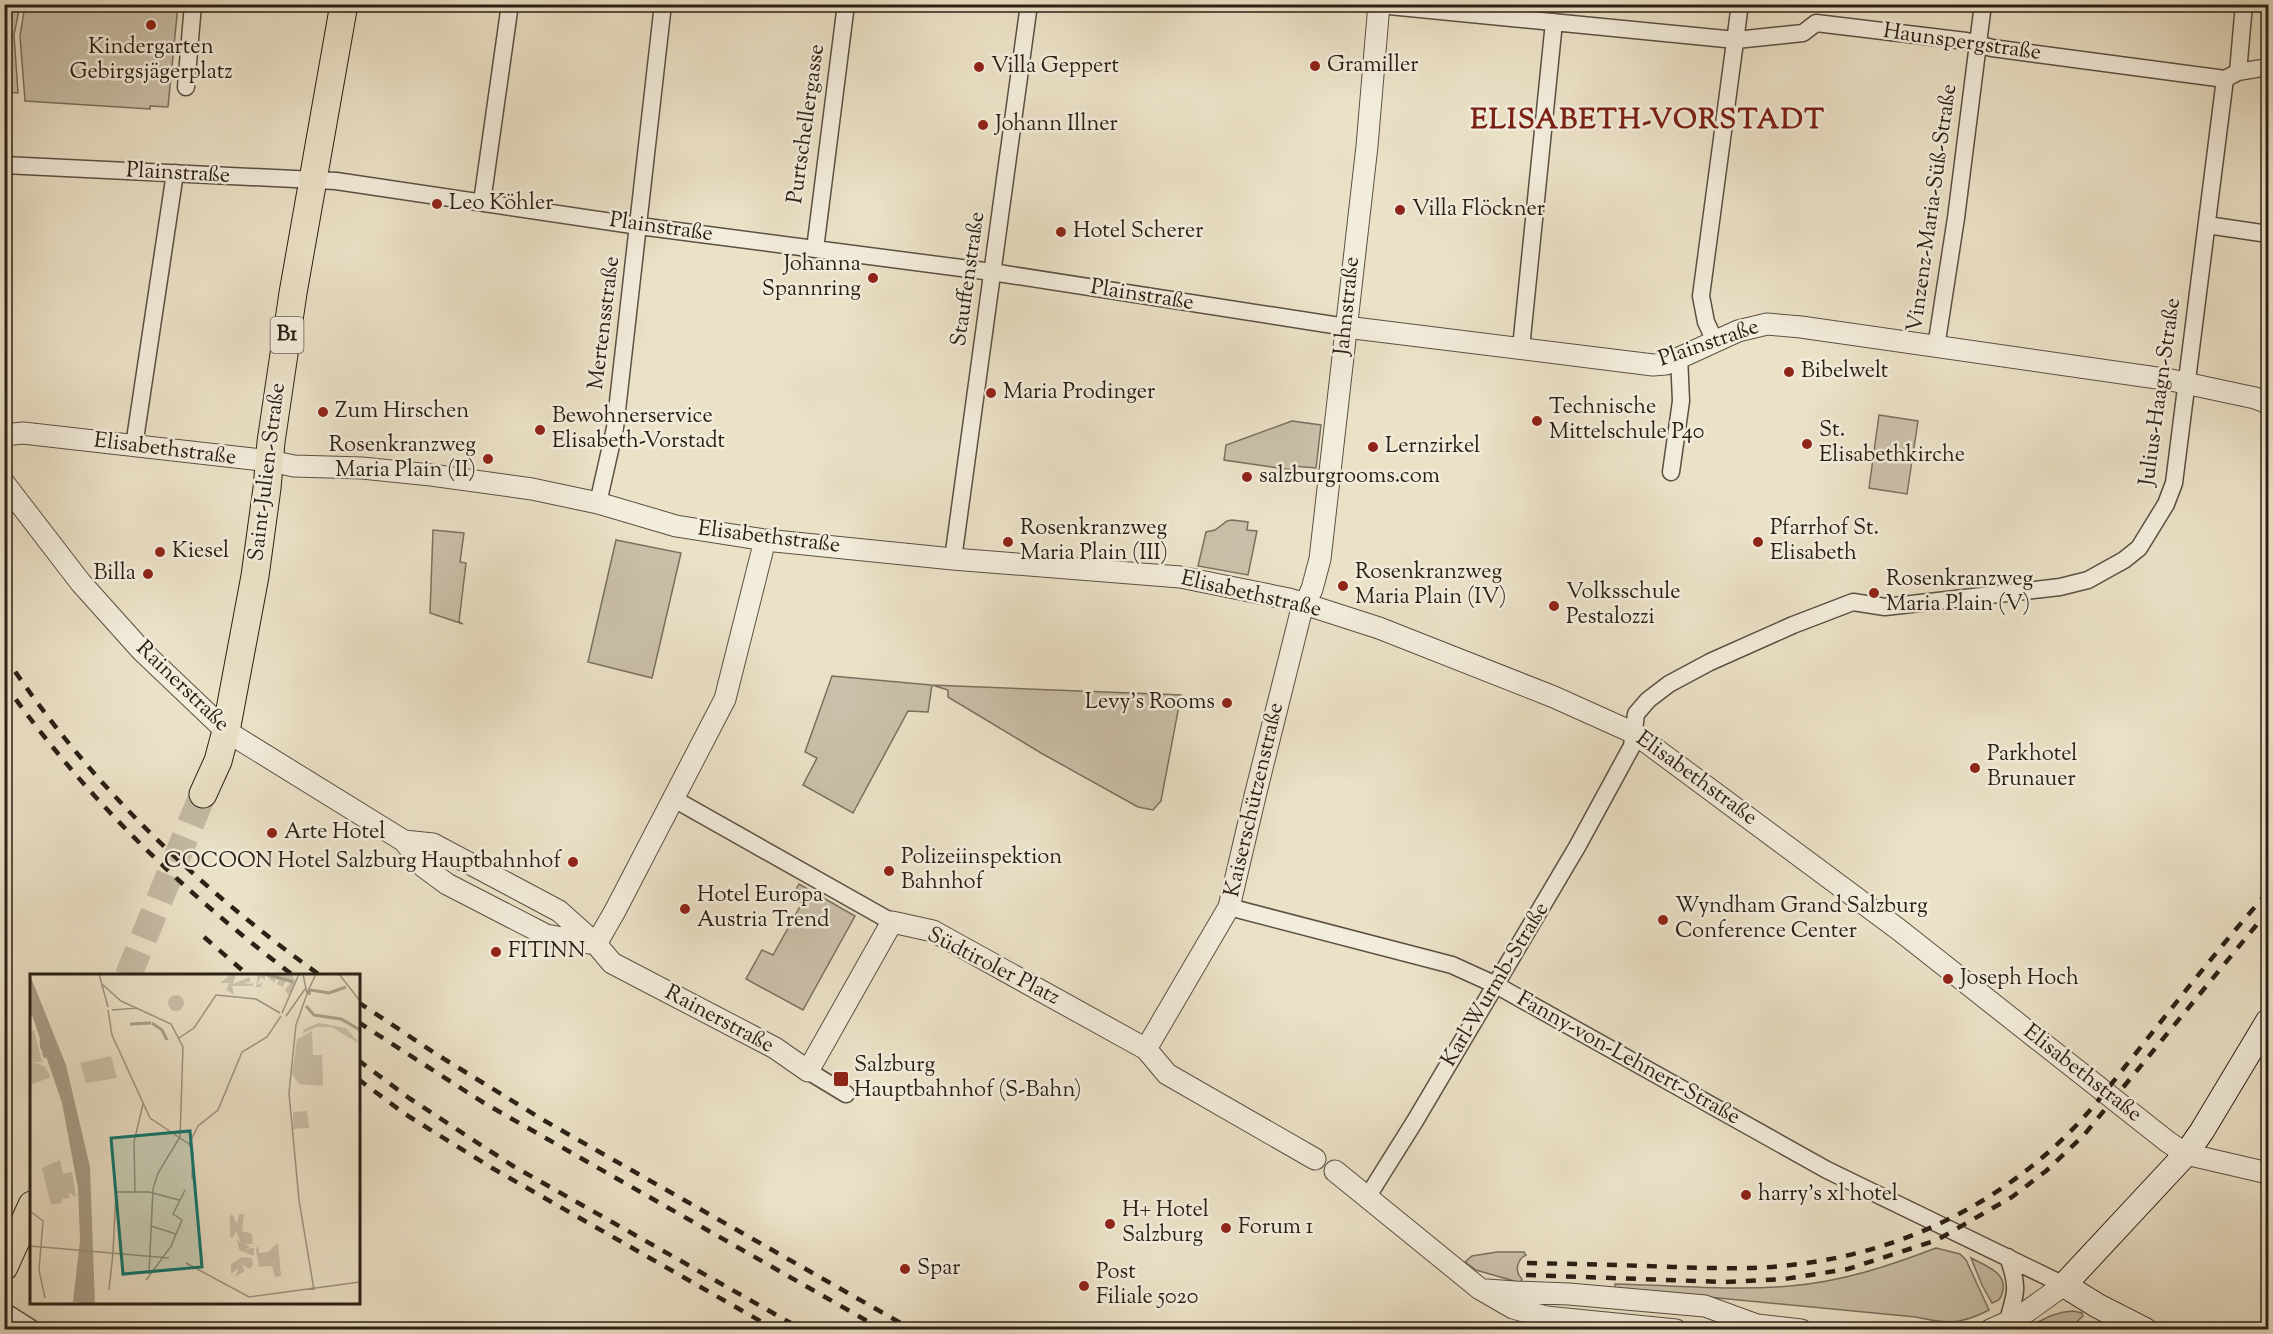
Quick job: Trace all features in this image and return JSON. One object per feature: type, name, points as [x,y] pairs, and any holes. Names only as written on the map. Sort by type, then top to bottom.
[{"type":"main road","name":"Saint-Julien-Straße","points":[[203,794],[218,761],[226,731],[255,576],[288,327],[317,149],[344,4]]},
{"type":"main road","points":[[2064,1285],[2186,1154],[2268,1021]]},
{"type":"main road","points":[[4,1266],[30,1209]]},
{"type":"main road","name":"Fanny-von-Lehnert-Straße","points":[[2064,1285],[2098,1306],[2145,1329]]},
{"type":"street","points":[[186,87],[193,4]]},
{"type":"street","points":[[482,202],[510,4]]},
{"type":"street","name":"Mertensstraße","points":[[598,503],[615,428],[663,4]]},
{"type":"street","name":"Purtschellergasse","points":[[815,249],[846,4]]},
{"type":"street","name":"Stauffenstraße","points":[[953,559],[1029,4]]},
{"type":"street","name":"Haunspergstraße","points":[[1379,4],[1736,40],[1803,33],[1816,23],[2231,75],[2268,67]]},
{"type":"street","name":"Jahnstraße","points":[[1305,605],[1320,559],[1367,146],[1379,4]]},
{"type":"street","points":[[1715,341],[1706,322],[1701,296],[1740,4]]},
{"type":"street","name":"Vinzenz-Maria-Süß-Straße","points":[[1936,347],[1983,4]]},
{"type":"street","name":"Julius-Haagn-Straße","points":[[1634,733],[1636,714],[1648,700],[1669,684],[1756,641],[1853,602],[1886,608],[2074,585],[2124,560],[2139,548],[2154,527],[2174,483],[2207,225],[2244,4]]},
{"type":"street","points":[[1521,348],[1554,22]]},
{"type":"street","name":"Plainstraße","points":[[4,165],[336,181],[639,226],[992,272],[1346,327],[1653,365],[1666,364],[1679,356],[1738,331],[1767,324],[1815,328],[2187,383],[2268,403]]},
{"type":"street","points":[[134,446],[175,173]]},
{"type":"street","points":[[2207,225],[2268,234]]},
{"type":"street","points":[[1671,472],[1681,401],[1679,356]]},
{"type":"street","name":"Elisabethstraße","points":[[4,435],[23,433],[270,461],[294,466],[362,468],[465,478],[598,503],[676,526],[765,540],[953,559],[1180,577],[1305,605],[1379,628],[1448,654],[1634,733],[1880,915],[2186,1154],[2268,1173]]},
{"type":"street","name":"Rainerstraße","points":[[4,483],[81,583],[142,651],[226,731],[404,841],[424,867],[447,884],[546,935],[596,944],[612,963],[775,1048],[846,1094]]},
{"type":"street","points":[[596,944],[725,699],[765,540]]},
{"type":"street","name":"Kaiserschützenstraße","points":[[1146,1049],[1230,907],[1256,792],[1301,612],[1305,605]]},
{"type":"street","name":"Karl-Wurmb-Straße","points":[[1368,1196],[1577,848],[1632,746],[1634,733]]},
{"type":"street","points":[[674,799],[892,922],[808,1071]]},
{"type":"street","name":"Fanny-von-Lehnert-Straße","points":[[1230,907],[1452,965],[1496,985],[1827,1170],[2064,1285]]},
{"type":"street","name":"Südtiroler Platz","points":[[892,922],[933,931],[1146,1049]]},
{"type":"street","points":[[1146,1049],[1167,1074],[1315,1159]]},
{"type":"street","points":[[1335,1171],[1480,1289],[1513,1308],[1546,1317],[1676,1329]]},
{"type":"street","points":[[1998,1326],[2015,1296],[2016,1279],[2008,1257]]},
{"type":"street","points":[[1998,1326],[2035,1306],[2064,1285]]},
{"type":"street","points":[[1480,1289],[1705,1306],[1757,1325]]},
{"type":"street","points":[[4,1311],[34,1329]]},
{"type":"street","points":[[1727,1329],[1757,1325],[1801,1329]]},
{"type":"shaded area","points":[[4,5],[20,5],[14,35],[18,93],[5,92]]},
{"type":"shaded area","points":[[25,5],[178,5],[168,107],[150,106],[150,109],[25,101],[20,36]]},
{"type":"shaded area","points":[[1879,415],[1918,421],[1907,494],[1869,488]]},
{"type":"shaded area","points":[[1292,421],[1321,425],[1316,468],[1293,466],[1292,470],[1224,460],[1226,445]]},
{"type":"shaded area","points":[[1232,520],[1248,522],[1247,530],[1257,531],[1248,575],[1198,566],[1206,532],[1215,530]]},
{"type":"shaded area","points":[[433,530],[464,533],[460,562],[466,563],[459,622],[463,624],[430,613]]},
{"type":"shaded area","points":[[616,540],[681,553],[652,678],[588,662]]},
{"type":"shaded area","points":[[832,676],[932,685],[928,712],[908,711],[853,813],[803,785],[817,758],[805,752]]},
{"type":"shaded area","points":[[932,685],[1181,695],[1161,801],[1153,810],[1138,807],[1041,753],[948,697],[948,690]]},
{"type":"shaded area","points":[[799,884],[855,916],[803,1010],[746,979],[762,950],[773,955],[802,903],[792,897]]},
{"type":"shaded area","points":[[1936,1248],[1960,1254],[1966,1260],[1989,1310],[1961,1321],[1945,1322],[1916,1317],[1615,1288],[1615,1284],[1746,1288],[1809,1284],[1864,1272]]},
{"type":"shaded area","points":[[1497,1252],[1524,1252],[1526,1255],[1520,1260],[1518,1266],[1521,1283],[1476,1270],[1465,1262],[1472,1256]]},
{"type":"shaded area","points":[[1971,1258],[1999,1275],[2003,1287],[2000,1299],[1997,1301],[1992,1303]]},
{"type":"shaded area","points":[[2073,1311],[2082,1313],[2083,1316],[2070,1328],[2024,1329],[2053,1315]]},
{"type":"tunnel","points":[[129,974],[203,794]]},
{"type":"railway","points":[[4,655],[72,747],[148,830],[231,906],[318,974]]},
{"type":"railway","points":[[4,683],[68,766],[138,841],[174,876],[252,944],[291,974]]},
{"type":"railway","points":[[1527,1263],[1717,1268],[1776,1267],[1833,1259],[1873,1249],[1951,1218],[1987,1198],[2022,1174],[2084,1117],[2268,892]]},
{"type":"railway","points":[[1526,1275],[1725,1282],[1785,1279],[1848,1269],[1937,1240],[2012,1197],[2046,1171],[2084,1135],[2268,911]]},
{"type":"railway","points":[[204,937],[247,974]]},
{"type":"railway","points":[[360,1003],[436,1054],[545,1121],[913,1330]]},
{"type":"railway","points":[[360,1023],[484,1103],[883,1330]]},
{"type":"railway","points":[[360,1061],[409,1098],[513,1166],[803,1330]]},
{"type":"railway","points":[[360,1080],[405,1114],[492,1168],[776,1330]]},
{"type":"place","name":"Kindergarten Gebirgsjägerplatz","points":[[151,25]]},
{"type":"place","name":"Gramiller","points":[[1315,66]]},
{"type":"place","name":"Villa Geppert","points":[[979,67]]},
{"type":"place","name":"Johann Illner","points":[[983,125]]},
{"type":"place","name":"Leo Köhler","points":[[437,204]]},
{"type":"place","name":"Villa Flöckner","points":[[1400,210]]},
{"type":"place","name":"Hotel Scherer","points":[[1061,232]]},
{"type":"place","name":"Johanna Spannring","points":[[873,278]]},
{"type":"place","name":"Bibelwelt","points":[[1789,372]]},
{"type":"place","name":"Maria Prodinger","points":[[991,393]]},
{"type":"place","name":"Zum Hirschen","points":[[323,412]]},
{"type":"place","name":"Technische Mittelschule P40","points":[[1537,421]]},
{"type":"place","name":"Bewohnerservice Elisabeth-Vorstadt","points":[[540,430]]},
{"type":"place","name":"St. Elisabethkirche","points":[[1807,444]]},
{"type":"place","name":"Lernzirkel","points":[[1373,447]]},
{"type":"place","name":"Rosenkranzweg Maria Plain (II)","points":[[488,459]]},
{"type":"place","name":"salzburgrooms.com","points":[[1247,477]]},
{"type":"place","name":"Rosenkranzweg Maria Plain (III)","points":[[1008,542]]},
{"type":"place","name":"Pfarrhof St. Elisabeth","points":[[1758,542]]},
{"type":"place","name":"Kiesel","points":[[160,552]]},
{"type":"place","name":"Billa","points":[[148,574]]},
{"type":"place","name":"Rosenkranzweg Maria Plain (IV)","points":[[1343,586]]},
{"type":"place","name":"Rosenkranzweg Maria Plain (V)","points":[[1874,593]]},
{"type":"place","name":"Volksschule Pestalozzi","points":[[1554,606]]},
{"type":"place","name":"Levy's Rooms","points":[[1227,703]]},
{"type":"place","name":"Parkhotel Brunauer","points":[[1975,768]]},
{"type":"place","name":"Arte Hotel","points":[[272,833]]},
{"type":"place","name":"COCOON Hotel Salzburg Hauptbahnhof","points":[[573,862]]},
{"type":"place","name":"Polizeiinspektion Bahnhof","points":[[889,871]]},
{"type":"place","name":"Hotel Europa Austria Trend","points":[[685,909]]},
{"type":"place","name":"Wyndham Grand Salzburg Conference Center","points":[[1663,920]]},
{"type":"place","name":"FITINN","points":[[496,952]]},
{"type":"place","name":"Joseph Hoch","points":[[1948,979]]},
{"type":"place","name":"Salzburg Hauptbahnhof (S-Bahn)","points":[[841,1079]]},
{"type":"place","name":"harry’s xl hotel","points":[[1746,1195]]},
{"type":"place","name":"H+ Hotel Salzburg","points":[[1110,1224]]},
{"type":"place","name":"Forum 1","points":[[1226,1228]]},
{"type":"place","name":"Spar","points":[[905,1269]]},
{"type":"place","name":"Post Filiale 5020","points":[[1084,1286]]},
{"type":"district","name":"ELISABETH-VORSTADT","points":[[1648,121]]}]
